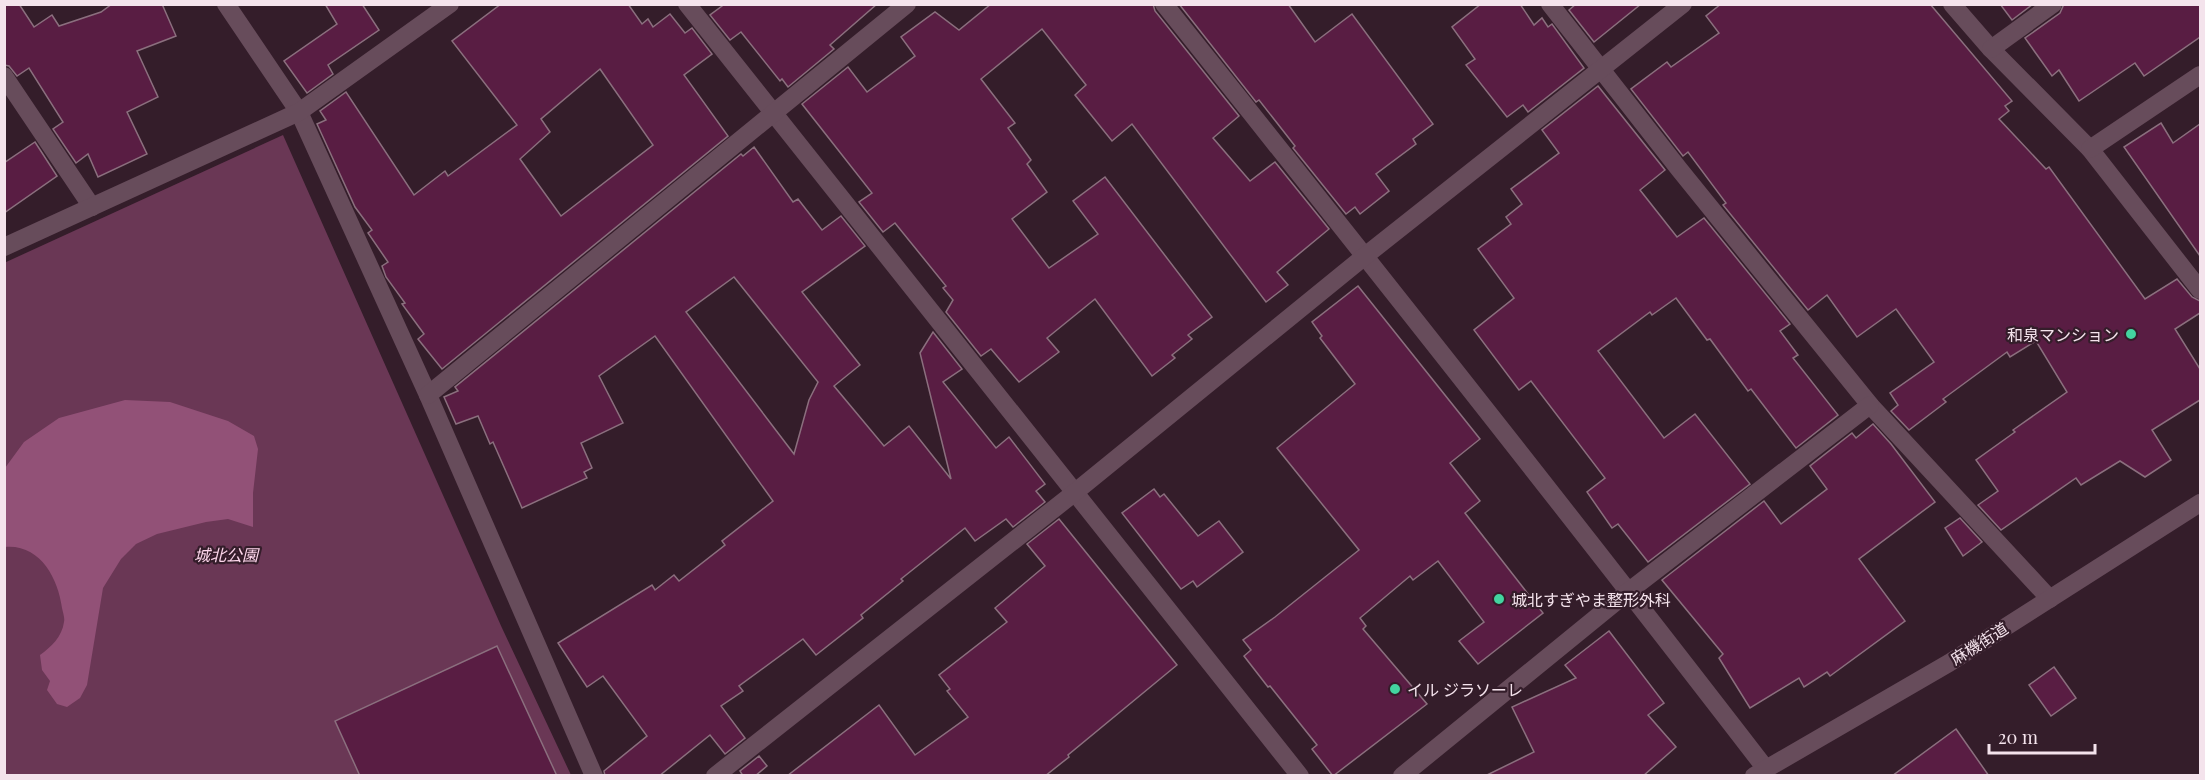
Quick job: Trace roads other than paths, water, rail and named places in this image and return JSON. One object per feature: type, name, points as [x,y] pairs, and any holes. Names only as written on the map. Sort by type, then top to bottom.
[{"type":"street","points":[[226,4],[299,112],[428,394],[594,776]]},
{"type":"street","points":[[4,247],[299,112],[450,4]]},
{"type":"street","points":[[687,4],[1300,776]]},
{"type":"street","points":[[428,394],[907,4]]},
{"type":"street","points":[[1164,4],[1629,591],[1760,772]]},
{"type":"street","points":[[1550,4],[1679,169],[1870,405],[2050,599]]},
{"type":"street","points":[[715,776],[1074,493],[1365,256],[1683,4]]},
{"type":"street","points":[[1952,4],[1991,49],[2090,149],[2200,290]]},
{"type":"street","points":[[1991,49],[2053,4]]},
{"type":"street","points":[[2090,149],[2200,75]]},
{"type":"street","points":[[4,76],[92,207]]},
{"type":"street","points":[[1402,776],[1629,591],[1870,405]]},
{"type":"street","name":"麻機街道","points":[[1760,772],[1949,663],[2200,503]]},
{"type":"place","name":"和泉マンション","points":[[2131,334]]},
{"type":"place","name":"城北すぎやま整形外科","points":[[1499,599]]},
{"type":"place","name":"イル ジラソーレ","points":[[1395,689]]},
{"type":"park label","name":"城北公園","points":[[226,554]]}]
